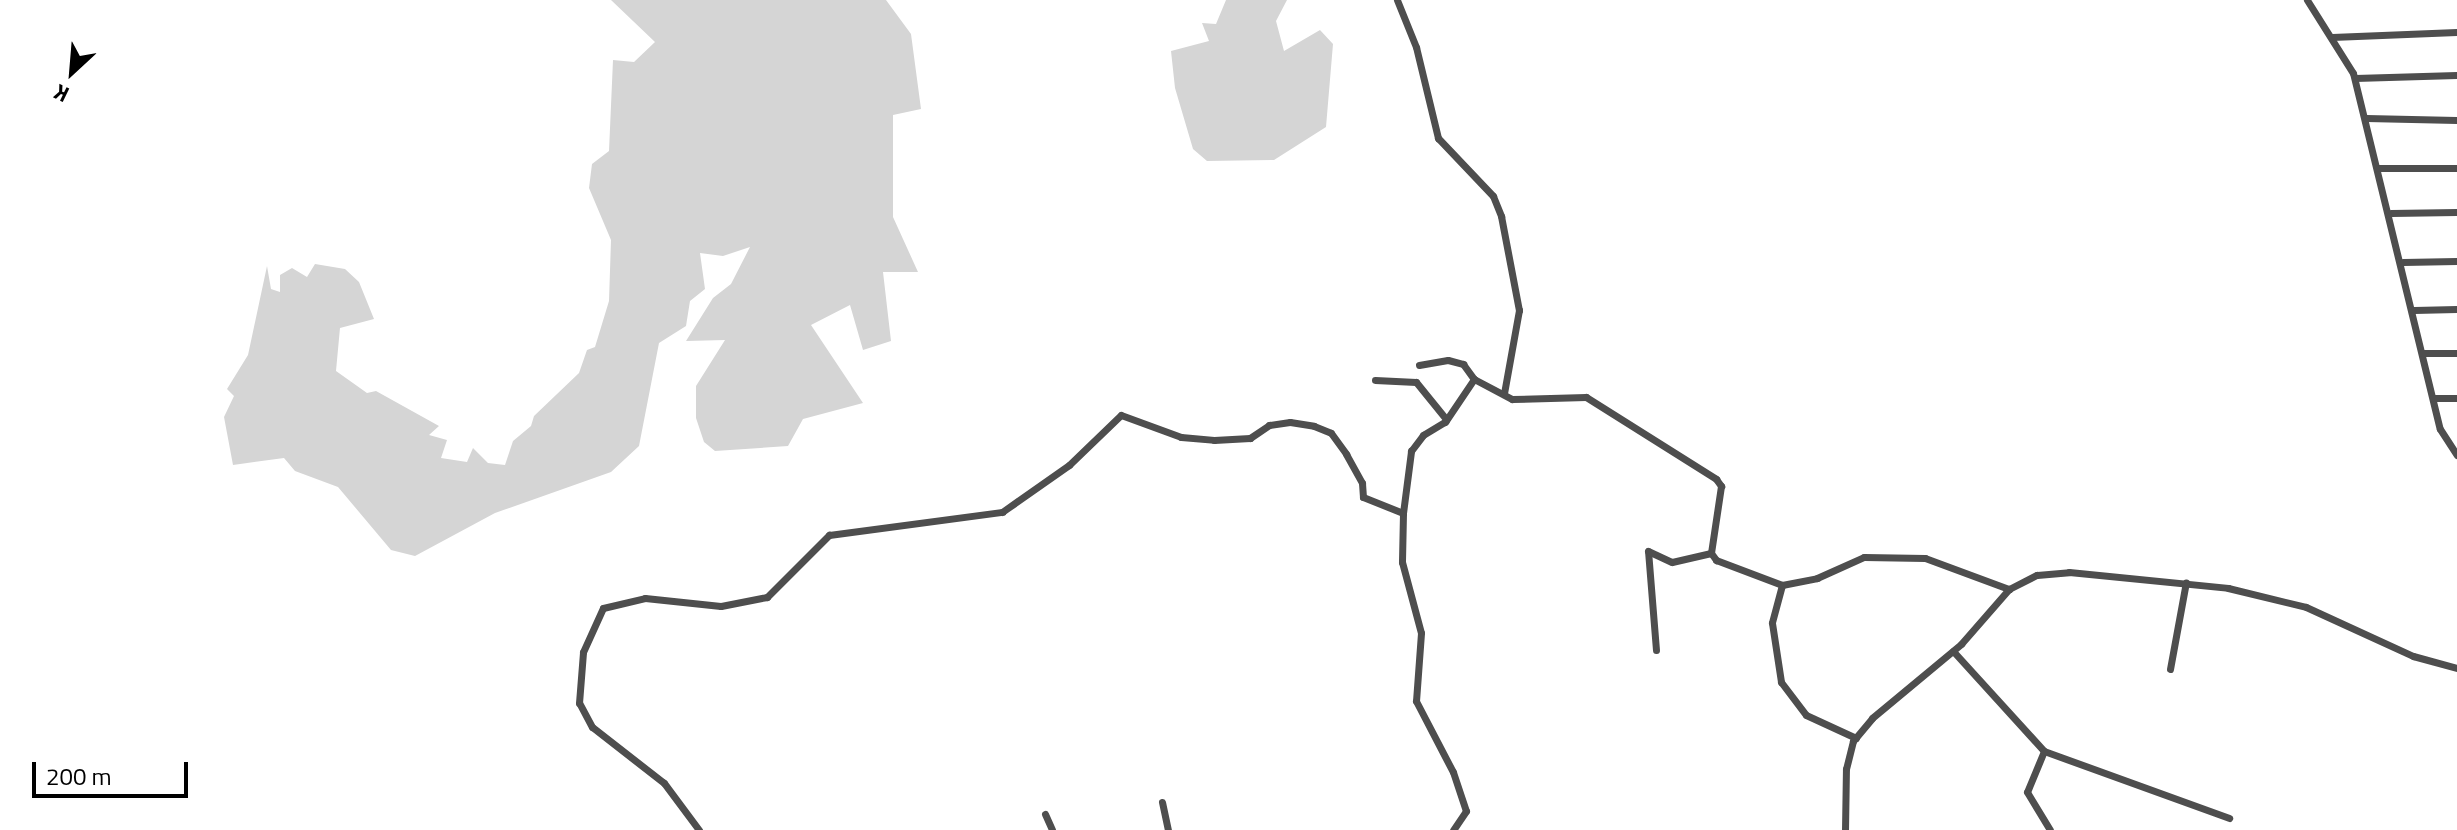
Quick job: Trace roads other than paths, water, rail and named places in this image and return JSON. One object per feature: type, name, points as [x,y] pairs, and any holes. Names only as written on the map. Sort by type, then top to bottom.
[{"type":"street","points":[[1397,0],[1416,47],[1438,138],[1493,196],[1501,216],[1519,310],[1504,393]]},
{"type":"street","points":[[2307,0],[2355,78],[2403,262],[2440,429],[2457,455]]},
{"type":"street","points":[[2332,37],[2457,32]]},
{"type":"street","points":[[2355,78],[2457,75]]},
{"type":"street","points":[[2366,118],[2457,120]]},
{"type":"street","points":[[2379,168],[2457,168]]},
{"type":"street","points":[[2391,213],[2457,212]]},
{"type":"street","points":[[2403,262],[2457,261]]},
{"type":"street","points":[[2414,310],[2457,309]]},
{"type":"street","points":[[2422,353],[2457,353]]},
{"type":"street","points":[[1419,365],[1448,360],[1463,364],[1474,379],[1512,399],[1586,397],[1716,479],[1721,486],[1711,553],[1716,560],[1782,585],[1817,578],[1864,557],[1925,558],[2009,589]]},
{"type":"street","points":[[1453,830],[1466,811],[1453,772],[1416,701],[1421,633],[1402,562],[1403,513],[1411,451],[1446,419],[1474,379]]},
{"type":"street","points":[[1375,380],[1416,382],[1446,419]]},
{"type":"street","points":[[2433,398],[2457,398]]},
{"type":"street","points":[[699,830],[664,783],[592,727],[579,703],[583,652],[603,608],[645,598],[721,606],[767,597],[829,535],[1002,512],[1069,465],[1121,415],[1181,437],[1214,440],[1250,438],[1269,425],[1290,422],[1314,426],[1331,433],[1346,454],[1362,483],[1363,497],[1403,513]]},
{"type":"street","points":[[1656,650],[1648,551],[1672,562],[1711,553]]},
{"type":"street","points":[[1845,830],[1846,769],[1856,738],[1953,651],[2009,589],[2037,575],[2069,572],[2186,582],[2306,607],[2413,656],[2457,668]]},
{"type":"street","points":[[2170,669],[2186,582]]},
{"type":"street","points":[[1782,585],[1772,632],[1786,692],[1806,715],[1856,738]]},
{"type":"street","points":[[1953,651],[2044,751],[2229,818]]},
{"type":"street","points":[[2044,751],[2027,792],[2050,830]]},
{"type":"street","points":[[1162,802],[1168,830]]},
{"type":"street","points":[[1045,814],[1052,830]]}]
